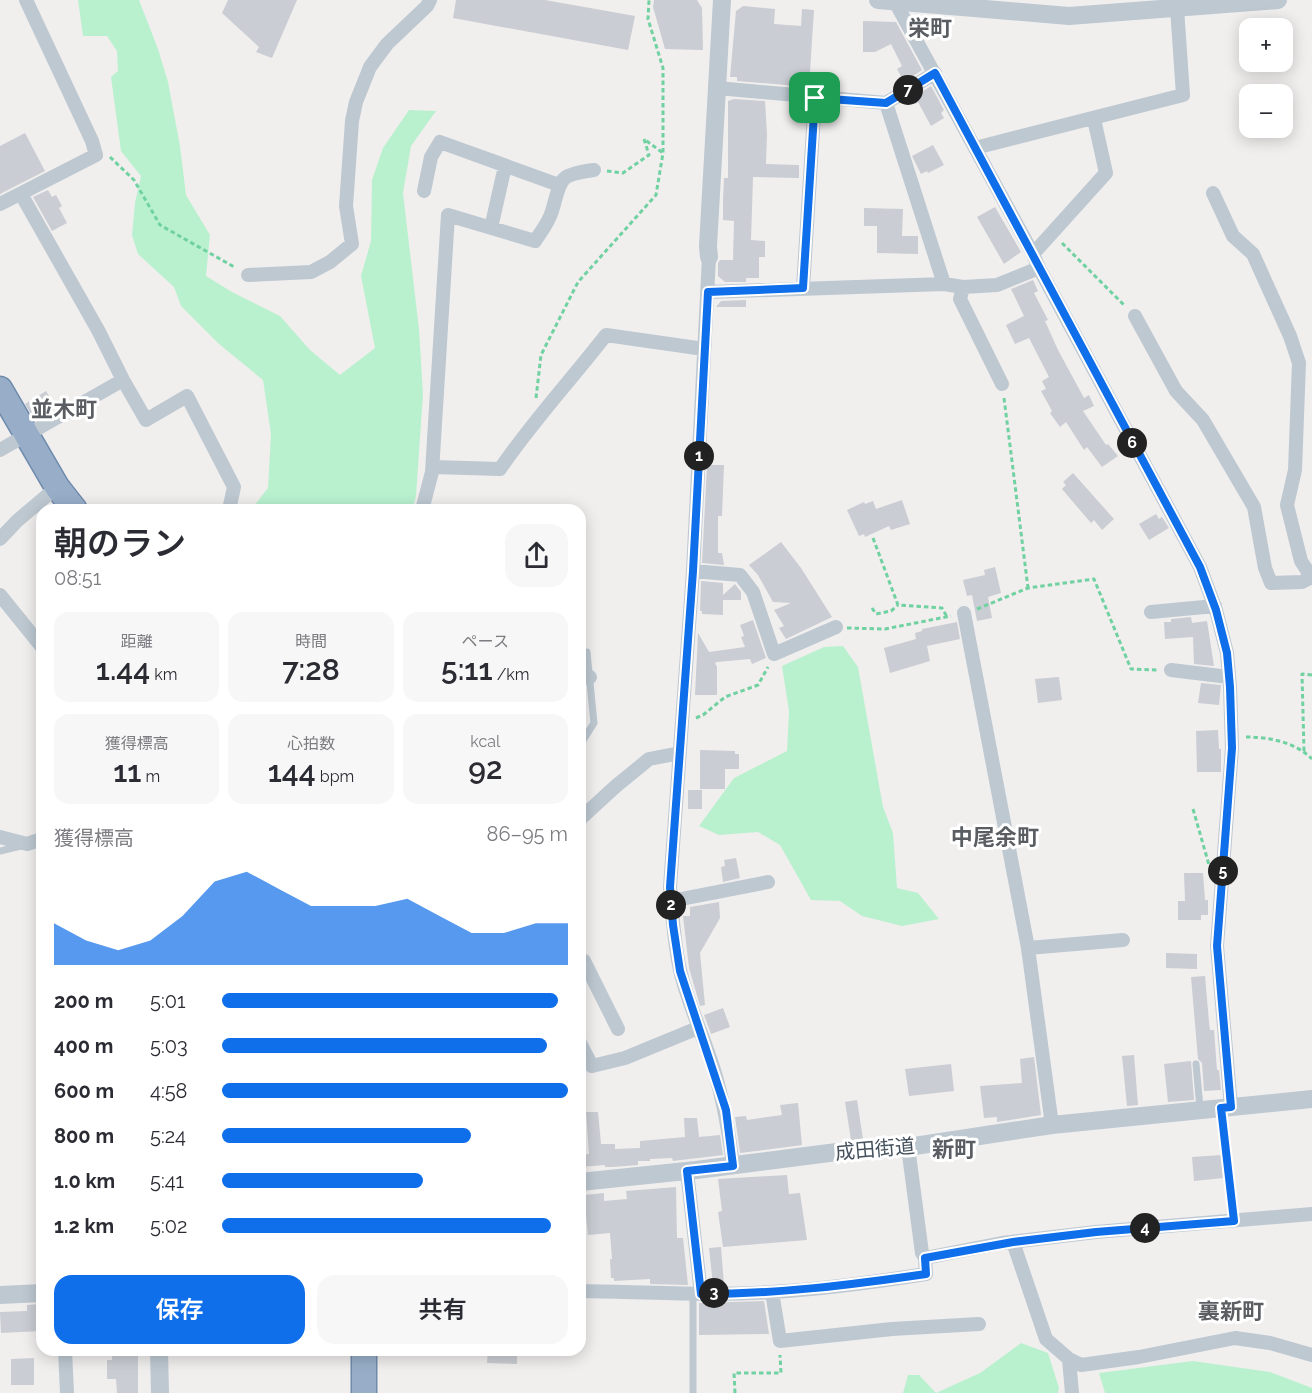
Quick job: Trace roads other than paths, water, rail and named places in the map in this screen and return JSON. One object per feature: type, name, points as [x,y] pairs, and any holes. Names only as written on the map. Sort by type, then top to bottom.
[{"type":"highway","points":[[0,388],[57,487],[70,504]]},
{"type":"highway","points":[[364,1356],[364,1393]]},
{"type":"street","points":[[0,204],[96,154],[26,0]]},
{"type":"street","points":[[249,275],[311,272],[330,262],[352,244],[346,206],[352,121],[356,102],[370,67],[387,44],[427,6],[430,0]]},
{"type":"street","points":[[722,0],[693,571],[684,722],[670,887],[680,971],[726,1110],[733,1166]]},
{"type":"street","points":[[889,0],[976,4],[1069,16],[1278,0]]},
{"type":"street","points":[[889,0],[935,73],[1034,254],[1039,268],[1200,567],[1215,606],[1227,653],[1232,737],[1217,946],[1226,1107]]},
{"type":"street","points":[[975,148],[1183,95],[1177,8]]},
{"type":"street","points":[[717,88],[886,103],[935,73]]},
{"type":"street","points":[[803,288],[815,98]]},
{"type":"street","points":[[886,103],[944,284]]},
{"type":"street","points":[[1034,254],[1106,173],[1094,119]]},
{"type":"street","points":[[424,191],[431,157],[440,142],[558,185]]},
{"type":"street","points":[[491,228],[505,166]]},
{"type":"street","points":[[424,504],[433,467],[448,215],[536,241],[552,213],[558,185],[562,180],[578,172],[594,170]]},
{"type":"street","points":[[1135,315],[1176,391],[1203,420],[1254,507],[1265,568],[1270,583],[1302,582],[1312,578],[1302,561],[1287,506],[1295,470],[1299,363],[1290,336],[1253,254],[1233,236],[1213,193]]},
{"type":"street","points":[[21,194],[146,420],[187,396],[234,487],[230,504]]},
{"type":"street","points":[[708,292],[944,284],[997,285],[1039,268]]},
{"type":"street","points":[[963,286],[960,298],[1002,384]]},
{"type":"street","points":[[433,467],[500,469],[533,424],[556,399],[606,334],[704,349]]},
{"type":"street","points":[[0,450],[123,380]]},
{"type":"street","points":[[37,504],[57,487]]},
{"type":"street","points":[[0,539],[36,505]]},
{"type":"street","points":[[693,571],[740,575],[753,592],[774,654],[836,627]]},
{"type":"street","points":[[0,595],[36,640]]},
{"type":"street","points":[[1151,612],[1215,606]]},
{"type":"street","points":[[964,614],[1028,948],[1052,1125]]},
{"type":"street","points":[[1171,670],[1229,677]]},
{"type":"street","points":[[586,814],[649,759],[680,753]]},
{"type":"street","points":[[0,837],[27,844],[36,841]]},
{"type":"street","points":[[671,901],[768,882]]},
{"type":"street","points":[[1028,948],[1123,940]]},
{"type":"street","points":[[586,965],[618,1029]]},
{"type":"street","points":[[586,1054],[592,1066],[625,1058],[698,1028]]},
{"type":"street","name":"成田街道","points":[[586,1181],[733,1166],[837,1152],[908,1147],[1052,1125],[1312,1099]]},
{"type":"street","points":[[586,1291],[771,1292],[850,1286],[926,1274],[908,1147]]},
{"type":"street","points":[[687,1171],[697,1293]]},
{"type":"street","points":[[925,1258],[1013,1242],[1096,1232],[1312,1214]]},
{"type":"street","points":[[1013,1242],[1046,1339],[1069,1359],[1081,1365],[1139,1357],[1235,1338],[1270,1343],[1312,1354]]},
{"type":"street","points":[[771,1292],[780,1341],[892,1329],[979,1324]]},
{"type":"street","points":[[0,1295],[36,1293]]},
{"type":"street","points":[[65,1356],[67,1393]]},
{"type":"street","points":[[159,1356],[160,1393]]},
{"type":"street","points":[[1069,1359],[1072,1393]]},
{"type":"lane","points":[[586,665],[587,652]]},
{"type":"lane","points":[[586,683],[594,723],[586,736]]},
{"type":"lane","points":[[0,851],[27,844]]},
{"type":"lane","points":[[1196,1064],[1200,1110]]},
{"type":"lane","points":[[1226,1107],[1234,1221]]},
{"type":"lane","points":[[693,1393],[697,1293]]},
{"type":"district","name":"栄町","points":[[930,28]]},
{"type":"district","name":"並木町","points":[[64,409]]},
{"type":"district","name":"中尾余町","points":[[995,837]]},
{"type":"district","name":"新町","points":[[954,1149]]},
{"type":"district","name":"裏新町","points":[[1231,1311]]}]
